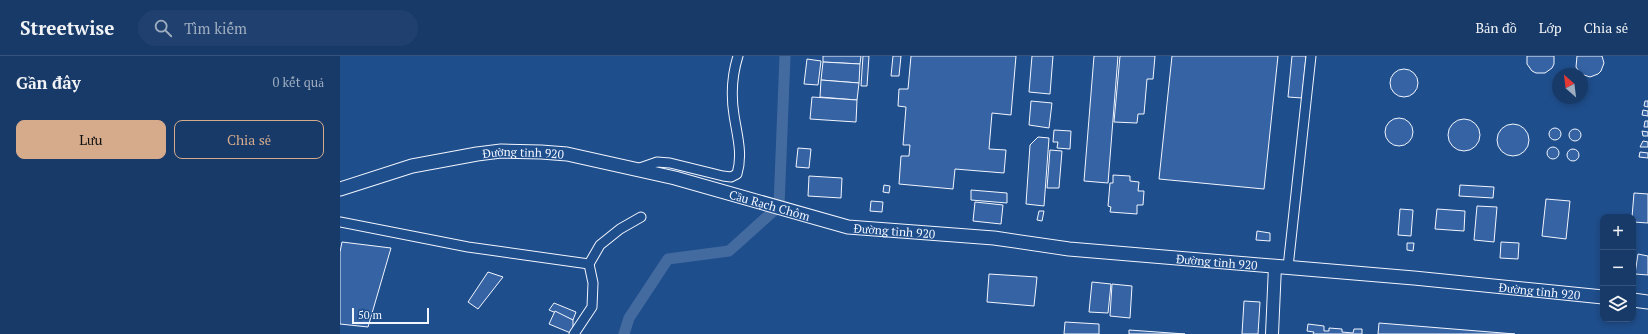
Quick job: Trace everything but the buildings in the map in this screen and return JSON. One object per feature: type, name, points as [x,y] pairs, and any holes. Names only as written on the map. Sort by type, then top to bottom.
[{"type":"main road","name":"Đường tỉnh 920","points":[[340,189],[412,166],[477,154],[501,152],[542,152],[567,154],[708,188]]},
{"type":"main road","name":"Cầu Rạch Chôm","points":[[708,188],[830,223]]},
{"type":"main road","name":"Đường tỉnh 920","points":[[830,223],[848,227],[994,238],[1069,249],[1414,278],[1600,297]]},
{"type":"main road","points":[[1636,300],[1648,302]]},
{"type":"street","points":[[636,170],[657,162],[670,163],[723,176],[731,177],[737,174],[740,154],[732,93],[738,56]]},
{"type":"street","points":[[1288,267],[1311,56]]},
{"type":"street","points":[[574,334],[592,307],[593,283],[589,264],[600,245],[620,228],[641,217]]},
{"type":"street","points":[[340,222],[468,247],[589,264]]},
{"type":"street","points":[[1272,334],[1275,266]]},
{"type":"waterway","points":[[624,334],[629,318],[668,259],[729,251],[779,206],[785,56]]}]
